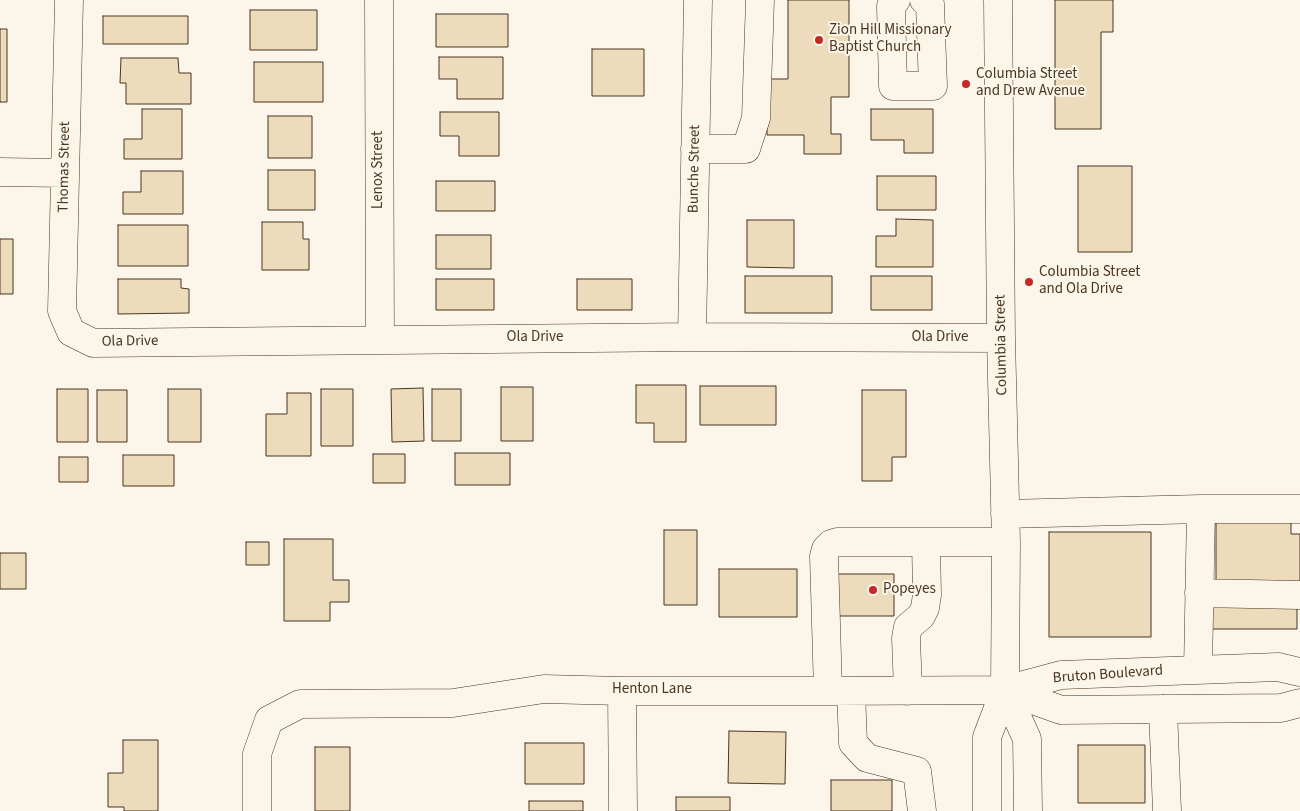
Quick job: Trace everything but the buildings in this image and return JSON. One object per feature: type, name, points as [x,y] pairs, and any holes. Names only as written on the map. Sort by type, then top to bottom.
[{"type":"street","name":"Thomas Street","points":[[69,0],[62,311],[71,332]]},
{"type":"street","name":"Lenox Street","points":[[379,0],[380,340]]},
{"type":"street","name":"Bunche Street","points":[[692,337],[698,0]]},
{"type":"street","points":[[695,149],[746,149],[756,118],[760,0]]},
{"type":"street","points":[[896,0],[891,6],[893,86],[933,86],[930,4],[924,0]]},
{"type":"street","name":"Columbia Street","points":[[987,811],[987,737],[1005,690],[1006,542],[1001,338],[998,0]]},
{"type":"street","points":[[0,172],[66,173]]},
{"type":"street","name":"Ola Drive","points":[[71,332],[93,343],[692,337],[1001,338]]},
{"type":"street","points":[[1198,670],[1202,509]]},
{"type":"street","points":[[1005,514],[1202,509],[1300,509]]},
{"type":"street","points":[[922,811],[917,771],[867,758],[853,743],[839,691],[824,556],[826,549],[836,542],[1006,542]]},
{"type":"street","points":[[908,691],[906,638],[908,627],[921,616],[925,608],[927,595],[926,542]]},
{"type":"street","points":[[1199,593],[1300,595]]},
{"type":"street","name":"Bruton Boulevard","points":[[1005,690],[1061,675],[1278,667],[1300,672]]},
{"type":"street","name":"Henton Lane","points":[[257,811],[257,754],[269,720],[300,704],[453,703],[544,689],[1005,690]]},
{"type":"street","points":[[622,690],[623,811]]},
{"type":"street","name":"Columbia Street","points":[[1005,690],[1028,739],[1028,811]]},
{"type":"street","name":"Bruton Boulevard","points":[[1005,690],[1061,710],[1281,708],[1300,703]]},
{"type":"street","points":[[1163,709],[1167,811]]},
{"type":"place","name":"Zion Hill Missionary Baptist Church","points":[[819,40]]},
{"type":"place","name":"Columbia Street and Drew Avenue","points":[[966,84]]},
{"type":"place","name":"Columbia Street and Ola Drive","points":[[1029,282]]},
{"type":"place","name":"Popeyes","points":[[873,590]]}]
